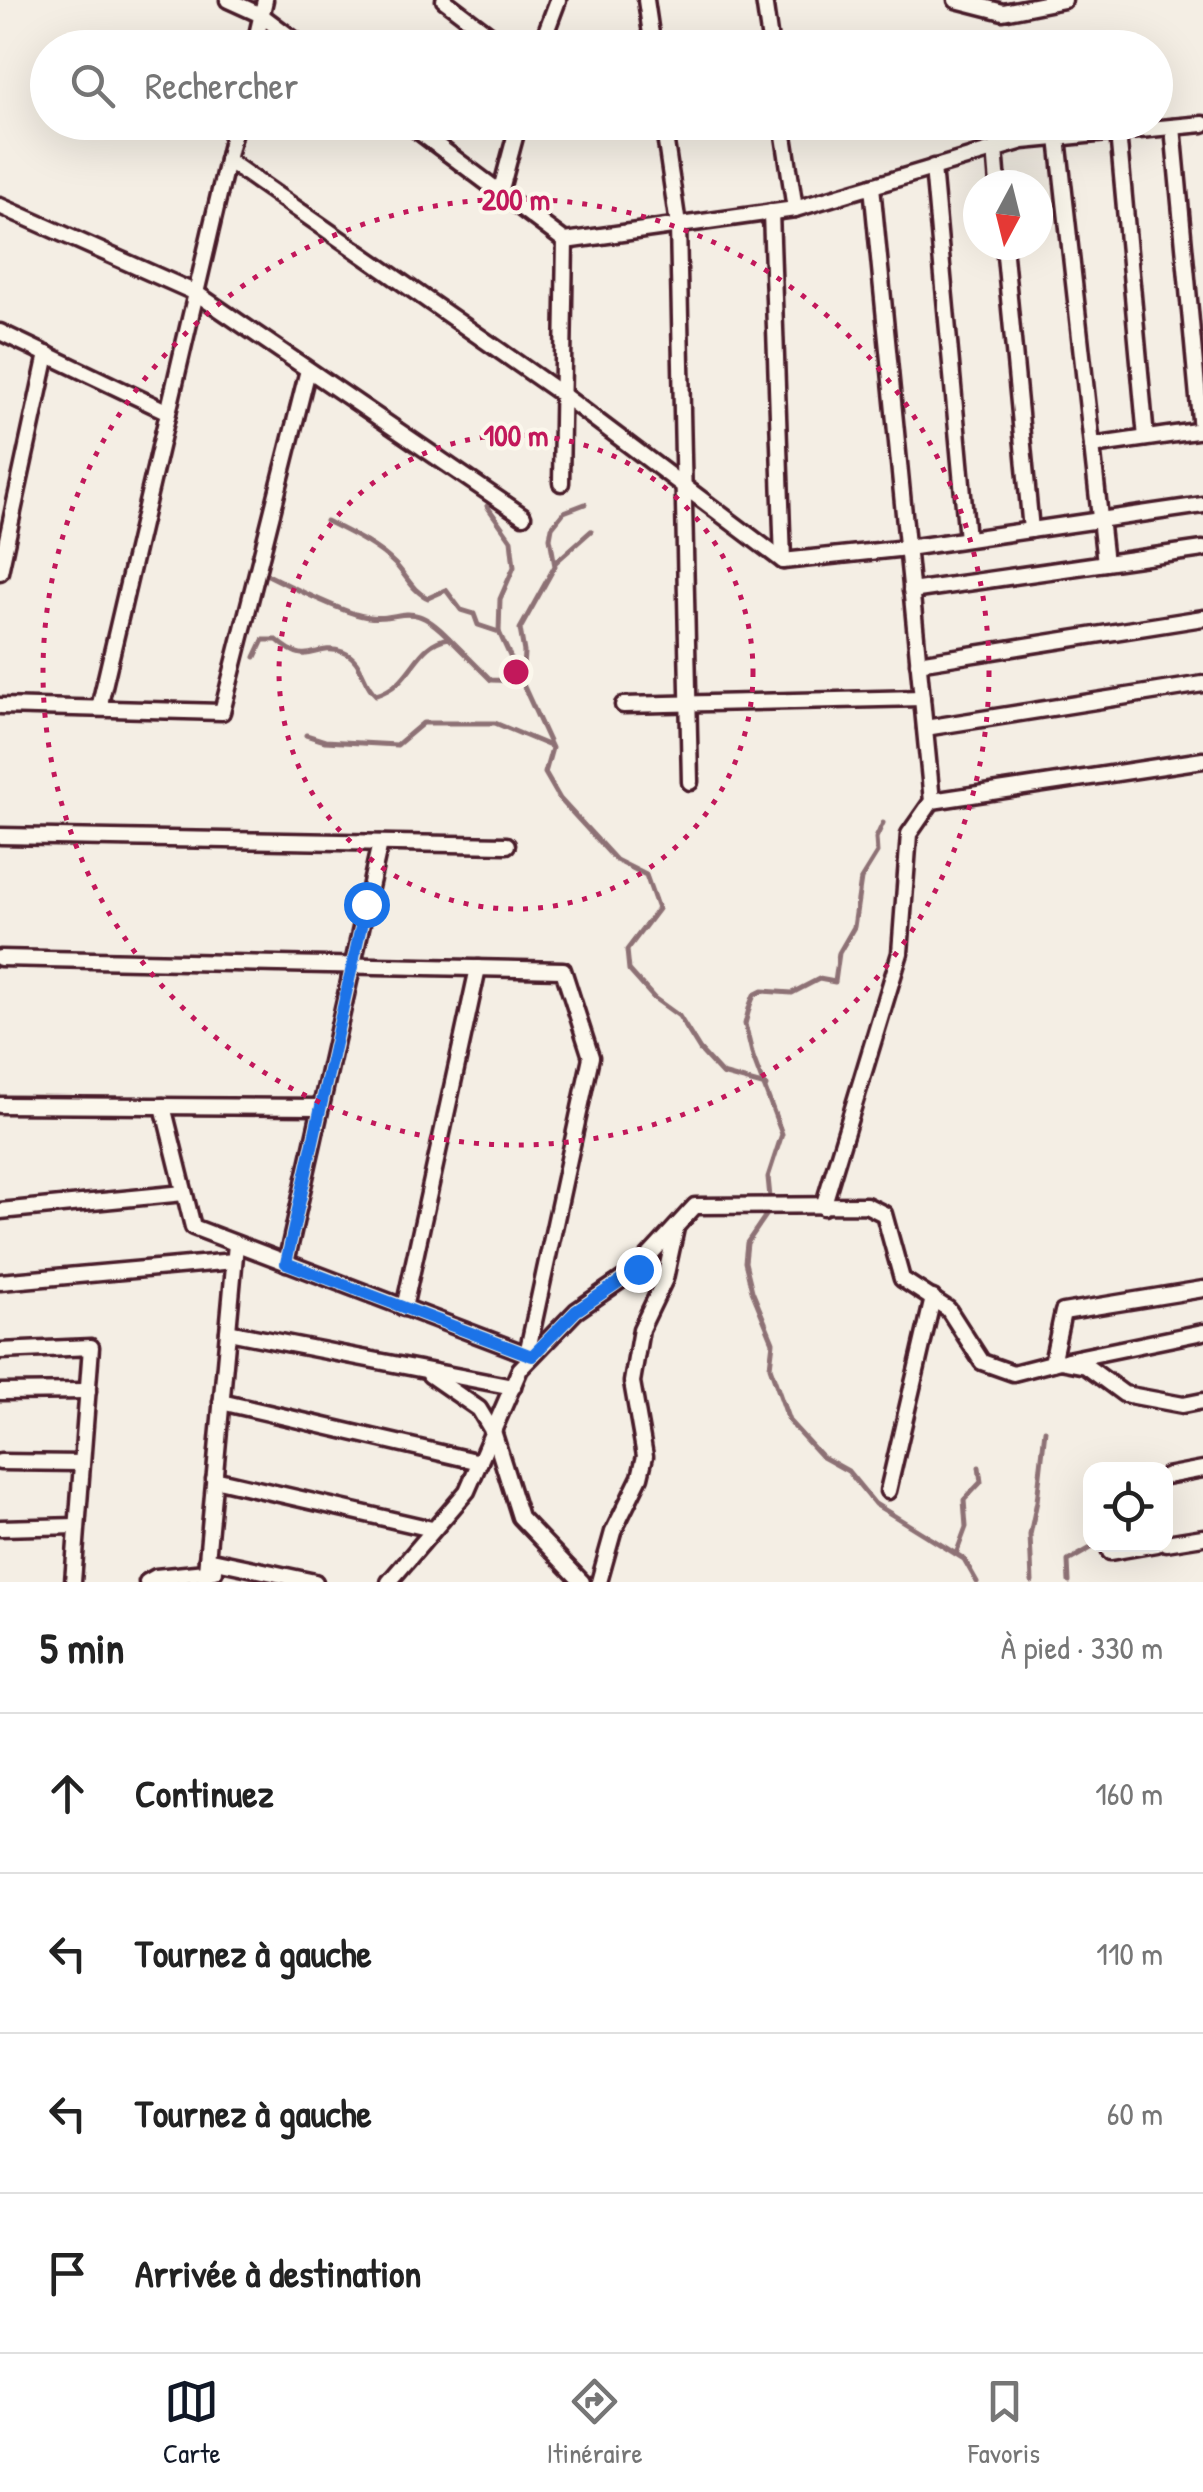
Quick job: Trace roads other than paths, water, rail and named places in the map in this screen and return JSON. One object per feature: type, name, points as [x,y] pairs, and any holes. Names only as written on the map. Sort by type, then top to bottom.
[{"type":"street","points":[[228,0],[263,8],[286,30]]},
{"type":"street","points":[[444,0],[483,30]]},
{"type":"street","points":[[547,30],[558,0]]},
{"type":"street","points":[[646,0],[650,30]]},
{"type":"street","points":[[764,0],[768,30]]},
{"type":"street","points":[[956,0],[1003,12],[1064,0]]},
{"type":"street","points":[[1092,446],[1202,430],[1173,127],[1203,124]]},
{"type":"street","points":[[98,708],[232,140]]},
{"type":"street","points":[[430,140],[565,241],[795,209],[994,148],[1045,140]]},
{"type":"street","points":[[500,192],[514,140]]},
{"type":"street","points":[[666,140],[678,225],[690,782]]},
{"type":"street","points":[[785,140],[795,209]]},
{"type":"street","points":[[1058,140],[1105,563]]},
{"type":"street","points":[[1119,140],[1146,438]]},
{"type":"street","points":[[994,148],[996,170]]},
{"type":"street","points":[[227,160],[562,395],[783,561],[907,548],[1203,505]]},
{"type":"street","points":[[933,167],[967,540]]},
{"type":"street","points":[[823,1207],[900,952],[909,834],[932,801],[872,186]]},
{"type":"street","points":[[0,206],[196,293],[523,516]]},
{"type":"street","points":[[771,212],[783,561]]},
{"type":"street","points":[[561,483],[565,241]]},
{"type":"street","points":[[1005,260],[1031,530]]},
{"type":"street","points":[[0,332],[168,412]]},
{"type":"street","points":[[0,572],[47,354]]},
{"type":"street","points":[[0,706],[222,712],[308,370]]},
{"type":"street","points":[[911,591],[1203,549]]},
{"type":"street","points":[[918,663],[1203,618]]},
{"type":"street","points":[[925,728],[1203,684]]},
{"type":"street","points":[[623,704],[922,698]]},
{"type":"street","points":[[932,801],[1203,760]]},
{"type":"street","points":[[0,836],[508,846]]},
{"type":"street","points":[[286,1263],[380,843]]},
{"type":"street","points":[[0,958],[562,970],[591,1056],[530,1356]]},
{"type":"street","points":[[404,1308],[478,968]]},
{"type":"street","points":[[0,1105],[321,1107]]},
{"type":"street","points":[[163,1106],[193,1228],[530,1356]]},
{"type":"street","points":[[0,1211],[184,1193]]},
{"type":"street","points":[[389,1582],[466,1491],[520,1369],[530,1356],[576,1311],[638,1269],[695,1206],[866,1205],[884,1214],[902,1279],[948,1309],[982,1362],[1013,1374],[1203,1332]]},
{"type":"street","points":[[599,1582],[613,1532],[640,1477],[645,1456],[632,1382],[641,1329],[665,1279],[676,1227]]},
{"type":"street","points":[[206,1571],[236,1244]]},
{"type":"street","points":[[0,1282],[234,1261]]},
{"type":"street","points":[[1056,1362],[1064,1312],[1203,1289]]},
{"type":"street","points":[[888,1491],[933,1298]]},
{"type":"street","points":[[228,1332],[513,1387]]},
{"type":"street","points":[[0,1351],[91,1347],[73,1582]]},
{"type":"street","points":[[1056,1362],[1086,1366],[1124,1394],[1183,1405],[1203,1401]]},
{"type":"street","points":[[421,1369],[479,1410],[494,1434],[520,1516],[582,1582]]},
{"type":"street","points":[[0,1392],[88,1391]]},
{"type":"street","points":[[221,1402],[480,1462]]},
{"type":"street","points":[[0,1462],[82,1463]]},
{"type":"street","points":[[1173,1475],[1203,1469]]},
{"type":"street","points":[[214,1479],[432,1530]]},
{"type":"street","points":[[0,1528],[77,1526]]},
{"type":"street","points":[[1173,1542],[1203,1537]]},
{"type":"street","points":[[147,1582],[156,1577],[244,1567],[314,1582]]},
{"type":"waterway","points":[[523,669],[520,629],[555,566],[552,527],[564,512],[585,504]]},
{"type":"waterway","points":[[487,506],[511,540],[514,567],[500,599],[499,632]]},
{"type":"waterway","points":[[326,521],[380,551],[423,595],[428,598],[446,590],[461,610],[474,614],[478,625],[499,632],[552,748],[545,773],[560,799],[616,860],[646,875],[658,909],[627,950],[629,970],[654,998],[679,1016],[700,1050],[722,1074],[766,1086]]},
{"type":"waterway","points":[[556,562],[591,531]]},
{"type":"waterway","points":[[268,575],[355,614],[423,617],[449,638]]},
{"type":"waterway","points":[[255,657],[263,640],[277,640],[297,653],[343,652],[355,660],[376,695],[398,682],[428,648],[449,638],[491,680],[522,681]]},
{"type":"waterway","points":[[306,735],[325,741],[397,745],[423,723],[495,723],[550,746]]},
{"type":"waterway","points":[[883,823],[876,838],[877,853],[861,879],[854,927],[839,953],[835,982],[819,979],[792,993],[762,991],[754,995],[750,1005],[745,1024],[753,1057],[782,1134],[768,1177],[771,1208],[747,1243],[745,1262],[773,1342],[770,1367],[789,1421],[821,1456],[848,1471],[875,1504],[964,1559],[977,1582]]},
{"type":"waterway","points":[[1032,1582],[1030,1535],[1045,1430]]},
{"type":"waterway","points":[[956,1554],[966,1527],[964,1500],[981,1482],[979,1467]]},
{"type":"waterway","points":[[1069,1582],[1068,1561],[1084,1552]]}]
